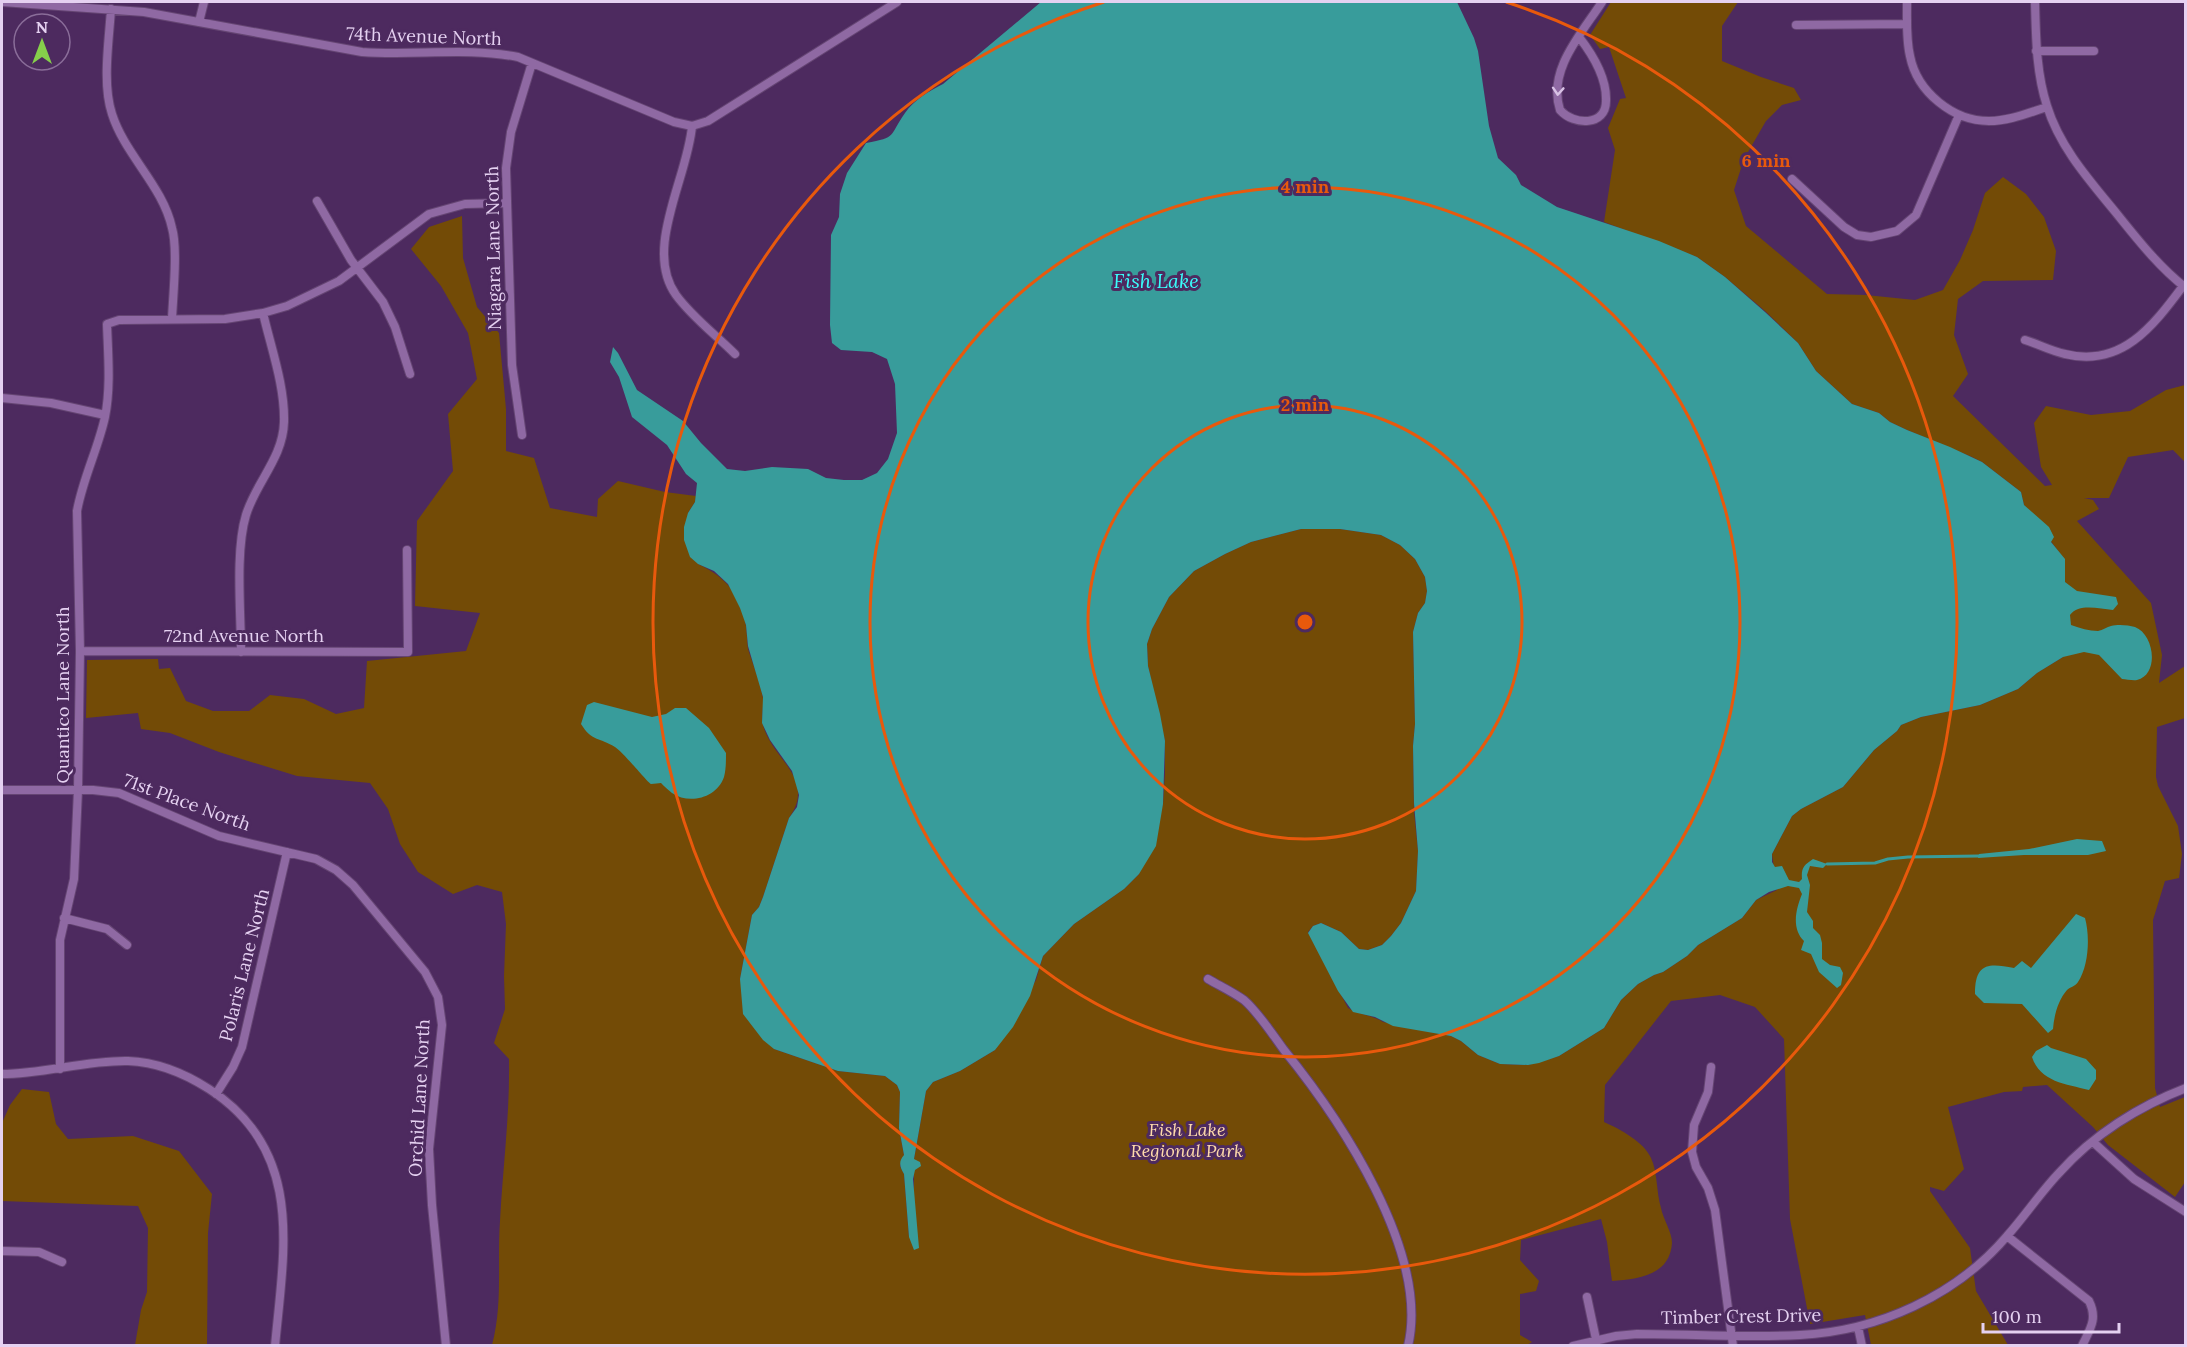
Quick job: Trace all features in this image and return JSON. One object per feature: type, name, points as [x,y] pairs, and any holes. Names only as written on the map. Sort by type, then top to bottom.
[{"type":"street","name":"74th Avenue North","points":[[2,2],[144,12],[362,52],[388,54],[471,52],[518,57],[674,123],[692,126]]},
{"type":"street","points":[[199,22],[204,2]]},
{"type":"street","points":[[735,354],[675,294],[664,266],[665,234],[691,143],[692,126],[708,121],[897,2]]},
{"type":"street","points":[[1579,37],[1596,63],[1607,100],[1606,107],[1600,114],[1592,120],[1582,122],[1574,121],[1563,113],[1558,103],[1557,92],[1566,58],[1579,37],[1602,2]]},
{"type":"street","points":[[1907,2],[1910,59],[1921,83],[1937,101],[1959,115],[1987,121],[2003,120],[2047,107]]},
{"type":"street","points":[[2025,340],[2065,354],[2100,355],[2116,351],[2146,333],[2184,287],[2143,245],[2076,163],[2047,107],[2036,51],[2035,2]]},
{"type":"street","points":[[111,9],[109,104],[117,126],[163,204],[173,230],[172,319],[225,319],[263,313],[313,295],[358,269],[429,213],[465,204],[506,203]]},
{"type":"street","points":[[1796,25],[1907,24]]},
{"type":"street","points":[[2036,51],[2094,51]]},
{"type":"street","name":"Niagara Lane North","points":[[522,435],[512,365],[506,168],[512,132],[532,63]]},
{"type":"street","points":[[1792,179],[1844,227],[1857,234],[1871,237],[1897,231],[1916,215],[1959,115]]},
{"type":"street","points":[[317,201],[358,269],[383,302],[395,327],[410,374]]},
{"type":"street","points":[[241,652],[242,535],[252,498],[274,463],[282,440],[284,423],[283,402],[263,313]]},
{"type":"street","name":"Quantico Lane North","points":[[60,1069],[59,953],[64,918],[76,866],[80,651],[77,511],[105,415],[108,387],[107,324],[119,320],[172,319]]},
{"type":"street","points":[[2,399],[51,403],[105,415]]},
{"type":"street","name":"72nd Avenue North","points":[[80,651],[408,652],[407,550]]},
{"type":"street","name":"71st Place North","points":[[2,790],[78,790],[119,793],[219,836],[287,852]]},
{"type":"street","name":"Polaris Lane North","points":[[216,1094],[234,1067],[242,1047],[287,852]]},
{"type":"street","name":"Orchid Lane North","points":[[287,852],[316,859],[344,876],[420,965],[438,997],[442,1025],[429,1149],[432,1205],[446,1346]]},
{"type":"street","points":[[64,918],[107,929],[127,945]]},
{"type":"street","points":[[1208,979],[1245,1001],[1334,1117],[1370,1178],[1397,1242],[1409,1281],[1412,1319],[1408,1346]]},
{"type":"street","points":[[2,1074],[25,1074],[113,1062],[141,1062],[171,1069],[216,1094],[240,1112],[271,1157],[282,1210],[284,1236],[275,1346]]},
{"type":"street","points":[[1711,1067],[1708,1092],[1694,1125],[1691,1143],[1696,1167],[1708,1188],[1715,1210],[1733,1346]]},
{"type":"street","name":"Timber Crest Drive","points":[[1573,1346],[1637,1334],[1801,1335],[1858,1327],[1895,1315],[1943,1291],[1972,1270],[2007,1236],[2059,1172],[2117,1123],[2147,1105],[2186,1088]]},
{"type":"street","points":[[2093,1142],[2134,1179],[2186,1212]]},
{"type":"street","points":[[2007,1236],[2089,1301],[2094,1317],[2093,1326],[2082,1346]]},
{"type":"street","points":[[2,1251],[39,1252],[62,1262]]},
{"type":"street","points":[[1587,1297],[1596,1343]]},
{"type":"street","points":[[1858,1327],[1862,1346]]},
{"type":"green space","name":"Fish Lake Regional Park","points":[[1611,2],[1738,2],[1722,26],[1722,61],[1794,88],[1801,100],[1782,105],[1766,121],[1744,159],[1734,190],[1746,226],[1827,294],[1915,300],[1943,290],[1973,230],[1985,193],[2003,177],[2026,194],[2044,217],[2056,251],[2053,280],[1983,281],[1958,299],[1954,335],[1968,374],[1953,396],[2045,486],[2052,485],[2041,467],[2034,423],[2046,406],[2091,415],[2130,411],[2166,390],[2185,385],[2185,462],[2173,450],[2128,457],[2109,498],[2084,498],[2093,500],[2099,509],[2077,521],[2151,603],[2162,655],[2159,683],[2185,666],[2185,718],[2157,727],[2156,777],[2158,786],[2178,826],[2182,854],[2179,878],[2165,881],[2153,920],[2155,1088],[2160,1107],[2185,1097],[2185,1182],[2175,1197],[2108,1145],[2093,1127],[2047,1085],[2023,1087],[2022,1091],[2004,1092],[1948,1107],[1964,1169],[1944,1191],[1930,1187],[1930,1191],[1970,1248],[1976,1291],[2008,1345],[1871,1345],[1865,1315],[1810,1324],[1790,1219],[1784,1039],[1755,1007],[1720,995],[1671,1001],[1605,1085],[1604,1122],[1637,1141],[1651,1158],[1659,1202],[1672,1239],[1670,1254],[1665,1263],[1651,1274],[1612,1281],[1607,1242],[1601,1219],[1521,1240],[1520,1260],[1539,1281],[1536,1291],[1520,1294],[1520,1335],[1532,1342],[1527,1345],[492,1345],[499,1299],[499,1237],[509,1079],[509,1059],[494,1043],[505,1009],[506,924],[502,892],[477,885],[453,894],[418,872],[400,844],[388,809],[370,783],[297,776],[219,752],[170,733],[141,729],[138,713],[86,718],[87,660],[158,659],[159,669],[170,668],[186,701],[213,711],[249,711],[270,695],[304,699],[336,714],[364,708],[367,661],[466,651],[480,613],[415,606],[417,521],[453,471],[448,414],[477,379],[468,333],[441,286],[411,249],[429,227],[462,216],[463,258],[477,307],[499,333],[506,409],[506,451],[534,458],[550,508],[597,517],[598,499],[618,481],[665,492],[696,496],[688,513],[698,564],[724,581],[731,588],[740,605],[746,626],[748,649],[763,698],[763,725],[775,749],[790,770],[798,792],[796,804],[789,818],[763,897],[759,907],[752,915],[740,979],[774,1049],[838,1071],[885,1076],[897,1085],[900,1092],[899,1128],[904,1155],[900,1166],[904,1174],[909,1237],[914,1207],[914,1159],[926,1091],[933,1082],[960,1071],[995,1050],[1036,980],[1043,956],[1074,924],[1124,889],[1139,874],[1163,804],[1165,773],[1165,741],[1148,666],[1147,644],[1152,629],[1169,597],[1194,571],[1225,554],[1251,542],[1301,529],[1340,529],[1381,535],[1400,545],[1415,559],[1425,577],[1427,591],[1425,603],[1418,613],[1413,632],[1414,812],[1418,851],[1416,891],[1401,923],[1382,945],[1368,950],[1359,949],[1341,932],[1321,923],[1313,926],[1308,932],[1348,1008],[1383,1022],[1451,1036],[1478,1055],[1500,1064],[1528,1065],[1559,1056],[1604,1028],[1621,1000],[1638,984],[1663,972],[1687,956],[1698,945],[1742,918],[1756,900],[1777,890],[1772,854],[1792,816],[1843,787],[1874,750],[1901,725],[1921,717],[1980,705],[2018,689],[2037,673],[2063,657],[2064,559],[2024,505],[2021,492],[1982,462],[1890,422],[1879,413],[1852,404],[1816,371],[1798,343],[1765,311],[1697,257],[1604,222],[1615,150],[1608,128],[1620,99],[1626,98],[1609,47],[1600,49],[1590,35]]},
{"type":"green space","points":[[22,1089],[49,1092],[56,1124],[68,1139],[133,1136],[179,1151],[212,1194],[208,1233],[207,1345],[135,1345],[141,1310],[147,1292],[148,1228],[138,1206],[2,1201],[2,1123],[10,1105]]},
{"type":"water","name":"Fish Lake","points":[[1041,2],[1457,2],[1478,51],[1489,126],[1498,158],[1516,175],[1521,185],[1557,207],[1659,241],[1697,257],[1725,277],[1798,343],[1816,371],[1852,404],[1879,413],[1890,422],[1982,462],[2021,492],[2024,505],[2049,527],[2054,537],[2051,542],[2065,559],[2065,582],[2077,591],[2116,597],[2118,604],[2113,610],[2084,608],[2074,611],[2070,615],[2071,625],[2098,631],[2117,625],[2135,627],[2147,637],[2150,645],[2152,654],[2149,670],[2137,680],[2122,679],[2099,655],[2084,652],[2063,657],[2037,673],[2018,689],[1980,705],[1921,717],[1901,725],[1874,750],[1843,787],[1792,816],[1772,854],[1772,862],[1775,867],[1782,866],[1789,880],[1799,882],[1802,879],[1804,867],[1813,859],[1827,864],[1823,868],[1810,866],[1807,875],[1810,885],[1807,912],[1813,921],[1813,928],[1820,935],[1822,959],[1830,965],[1840,967],[1843,973],[1841,985],[1837,988],[1819,972],[1811,954],[1801,950],[1804,941],[1797,930],[1796,918],[1802,894],[1799,888],[1788,886],[1769,892],[1756,900],[1742,918],[1698,945],[1687,956],[1663,972],[1638,984],[1621,1000],[1604,1028],[1559,1056],[1528,1065],[1500,1064],[1478,1055],[1451,1036],[1393,1026],[1375,1017],[1353,1012],[1338,991],[1308,933],[1313,926],[1321,923],[1341,932],[1359,949],[1368,950],[1382,945],[1401,923],[1416,891],[1418,851],[1414,803],[1413,632],[1418,613],[1425,603],[1427,591],[1425,577],[1415,559],[1400,545],[1381,535],[1340,529],[1301,529],[1251,542],[1225,554],[1194,571],[1169,597],[1152,629],[1147,644],[1148,666],[1165,741],[1163,804],[1156,846],[1139,874],[1124,889],[1074,924],[1043,956],[1030,996],[1013,1027],[995,1050],[960,1071],[933,1082],[926,1091],[914,1159],[920,1162],[921,1166],[915,1170],[913,1179],[919,1248],[914,1250],[909,1237],[904,1174],[900,1164],[904,1155],[899,1128],[900,1092],[897,1085],[885,1076],[838,1071],[774,1049],[763,1040],[743,1014],[740,979],[752,915],[759,907],[763,897],[789,818],[797,807],[799,795],[792,771],[770,740],[762,723],[763,697],[740,608],[728,584],[714,571],[698,564],[690,557],[684,540],[684,527],[688,513],[695,502],[697,483],[686,474],[667,445],[632,417],[619,377],[610,362],[613,347],[637,390],[683,421],[727,469],[745,471],[772,467],[808,469],[826,478],[844,480],[862,480],[877,473],[888,459],[897,433],[895,384],[887,359],[872,352],[841,350],[832,343],[830,325],[831,235],[839,217],[840,194],[847,173],[866,143],[891,135],[905,113],[917,100],[943,84]]},
{"type":"water","points":[[594,702],[652,717],[666,714],[675,708],[686,708],[709,728],[726,753],[725,774],[720,784],[709,794],[686,799],[672,793],[661,783],[651,784],[619,750],[592,737],[585,730],[581,724],[587,705]]},
{"type":"water","points":[[2077,839],[2102,841],[2106,851],[2088,855],[1978,858],[1979,854],[2029,849]]},
{"type":"water","points":[[2076,914],[2085,918],[2087,925],[2088,950],[2084,967],[2077,983],[2061,998],[2055,1014],[2053,1029],[2048,1033],[2022,1004],[1984,1003],[1975,994],[1977,976],[1985,967],[2014,968],[2022,961],[2031,968]]},
{"type":"water","points":[[2047,1045],[2086,1059],[2096,1070],[2096,1079],[2089,1090],[2055,1081],[2041,1072],[2032,1057],[2036,1051]]},
{"type":"waterway","points":[[1827,864],[1875,863],[1908,857],[1979,856]]}]
